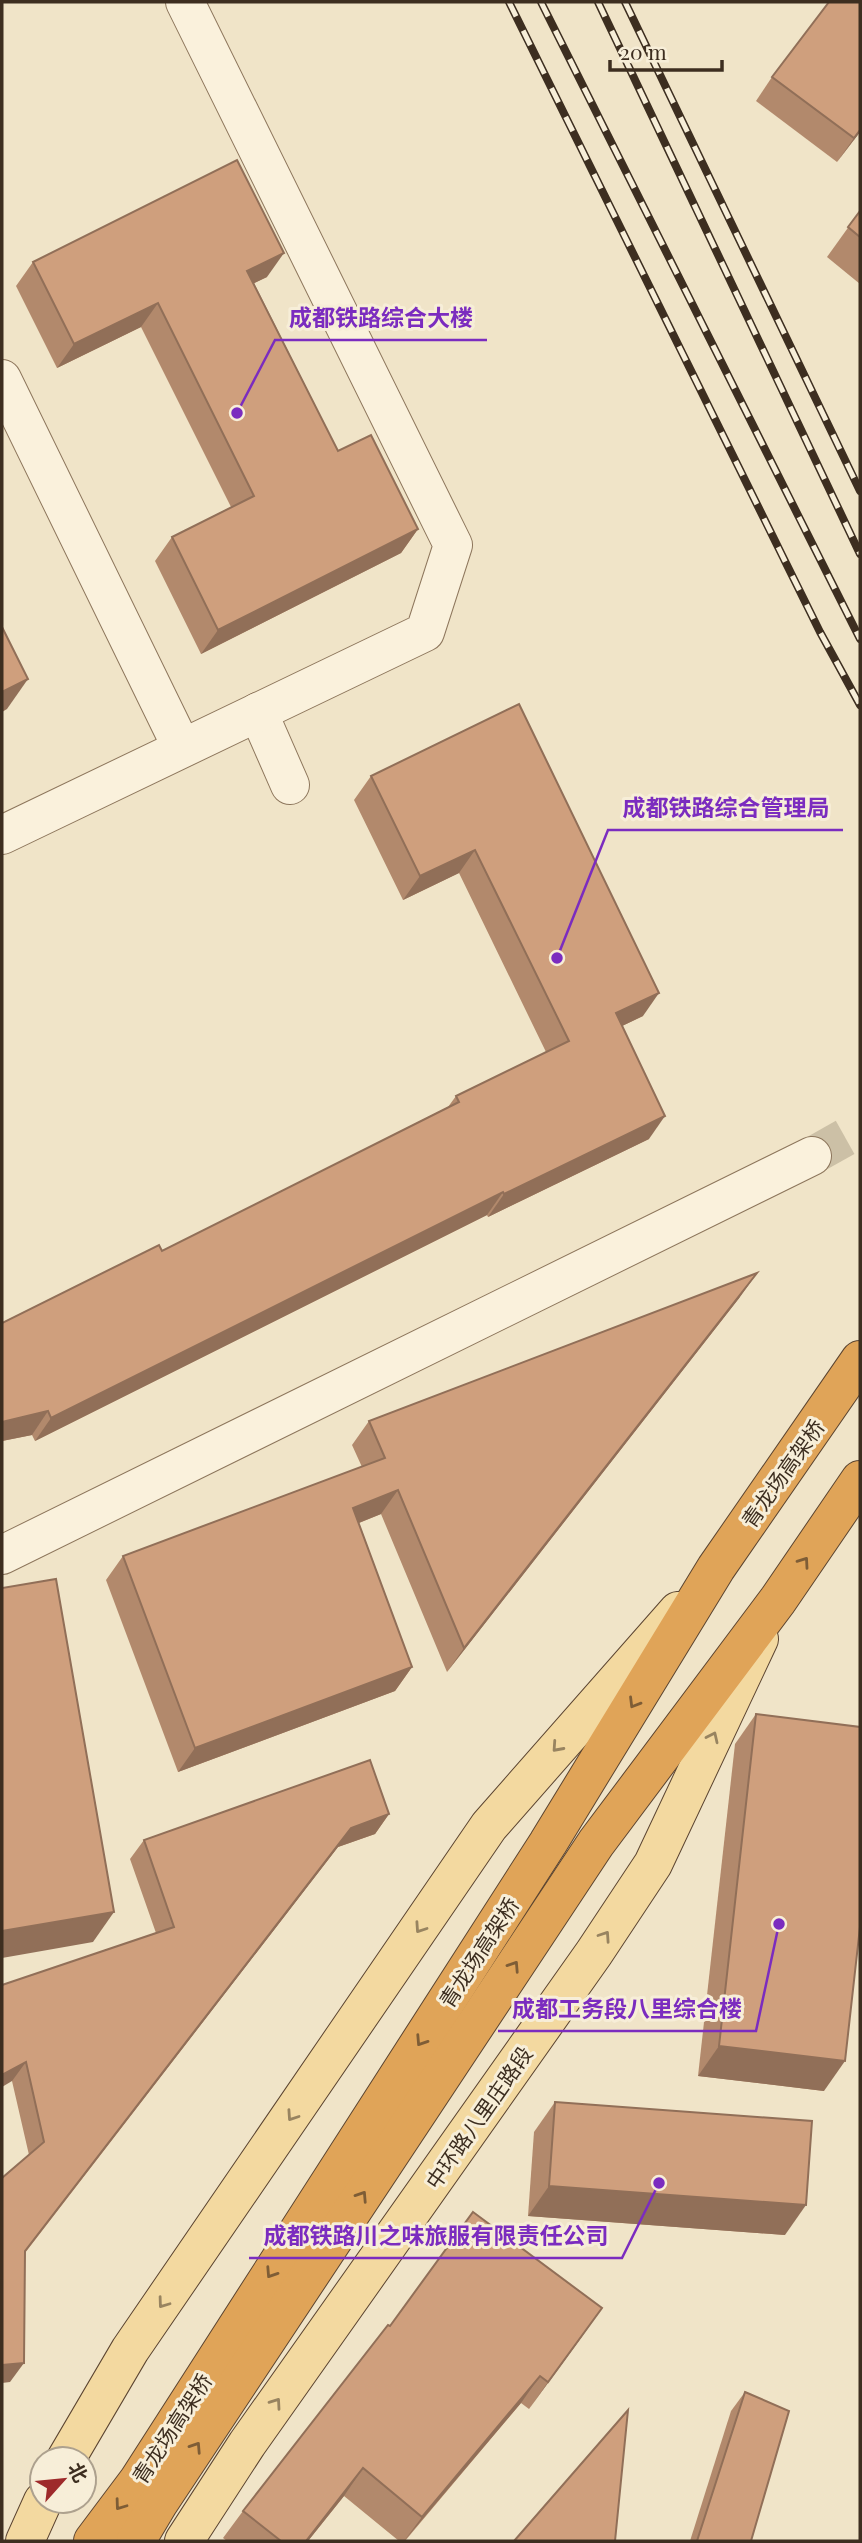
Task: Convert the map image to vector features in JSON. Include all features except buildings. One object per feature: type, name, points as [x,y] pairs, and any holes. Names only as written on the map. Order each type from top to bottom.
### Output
[{"type":"highway","name":"青龙场高架桥","points":[[93,2541],[138,2481],[541,1855],[716,1568],[860,1360]]},
{"type":"highway","name":"青龙场高架桥","points":[[136,2541],[596,1843],[778,1600],[860,1480]]},
{"type":"main road","points":[[74,2445],[130,2350],[489,1826],[716,1568]]},
{"type":"main road","name":"中环路八里庄路段","points":[[184,2541],[247,2445],[594,1953],[653,1864],[778,1600]]},
{"type":"main road","points":[[25,2541],[37,2515]]},
{"type":"street","points":[[2,835],[425,632],[453,545],[185,2]]},
{"type":"street","points":[[2,379],[182,748]]},
{"type":"street","points":[[258,712],[290,785]]},
{"type":"street","points":[[2,1555],[812,1156]]},
{"type":"tunnel","points":[[812,1156],[860,1129]]},
{"type":"railway","points":[[509,2],[820,632],[860,705]]},
{"type":"railway","points":[[541,2],[860,639]]},
{"type":"railway","points":[[598,2],[860,554]]},
{"type":"railway","points":[[625,2],[860,491]]},
{"type":"place","name":"成都铁路综合大楼","points":[[237,413]]},
{"type":"place","name":"成都铁路综合管理局","points":[[557,958]]},
{"type":"place","name":"成都工务段八里综合楼","points":[[779,1924]]},
{"type":"place","name":"成都铁路川之味旅服有限责任公司","points":[[659,2183]]}]
